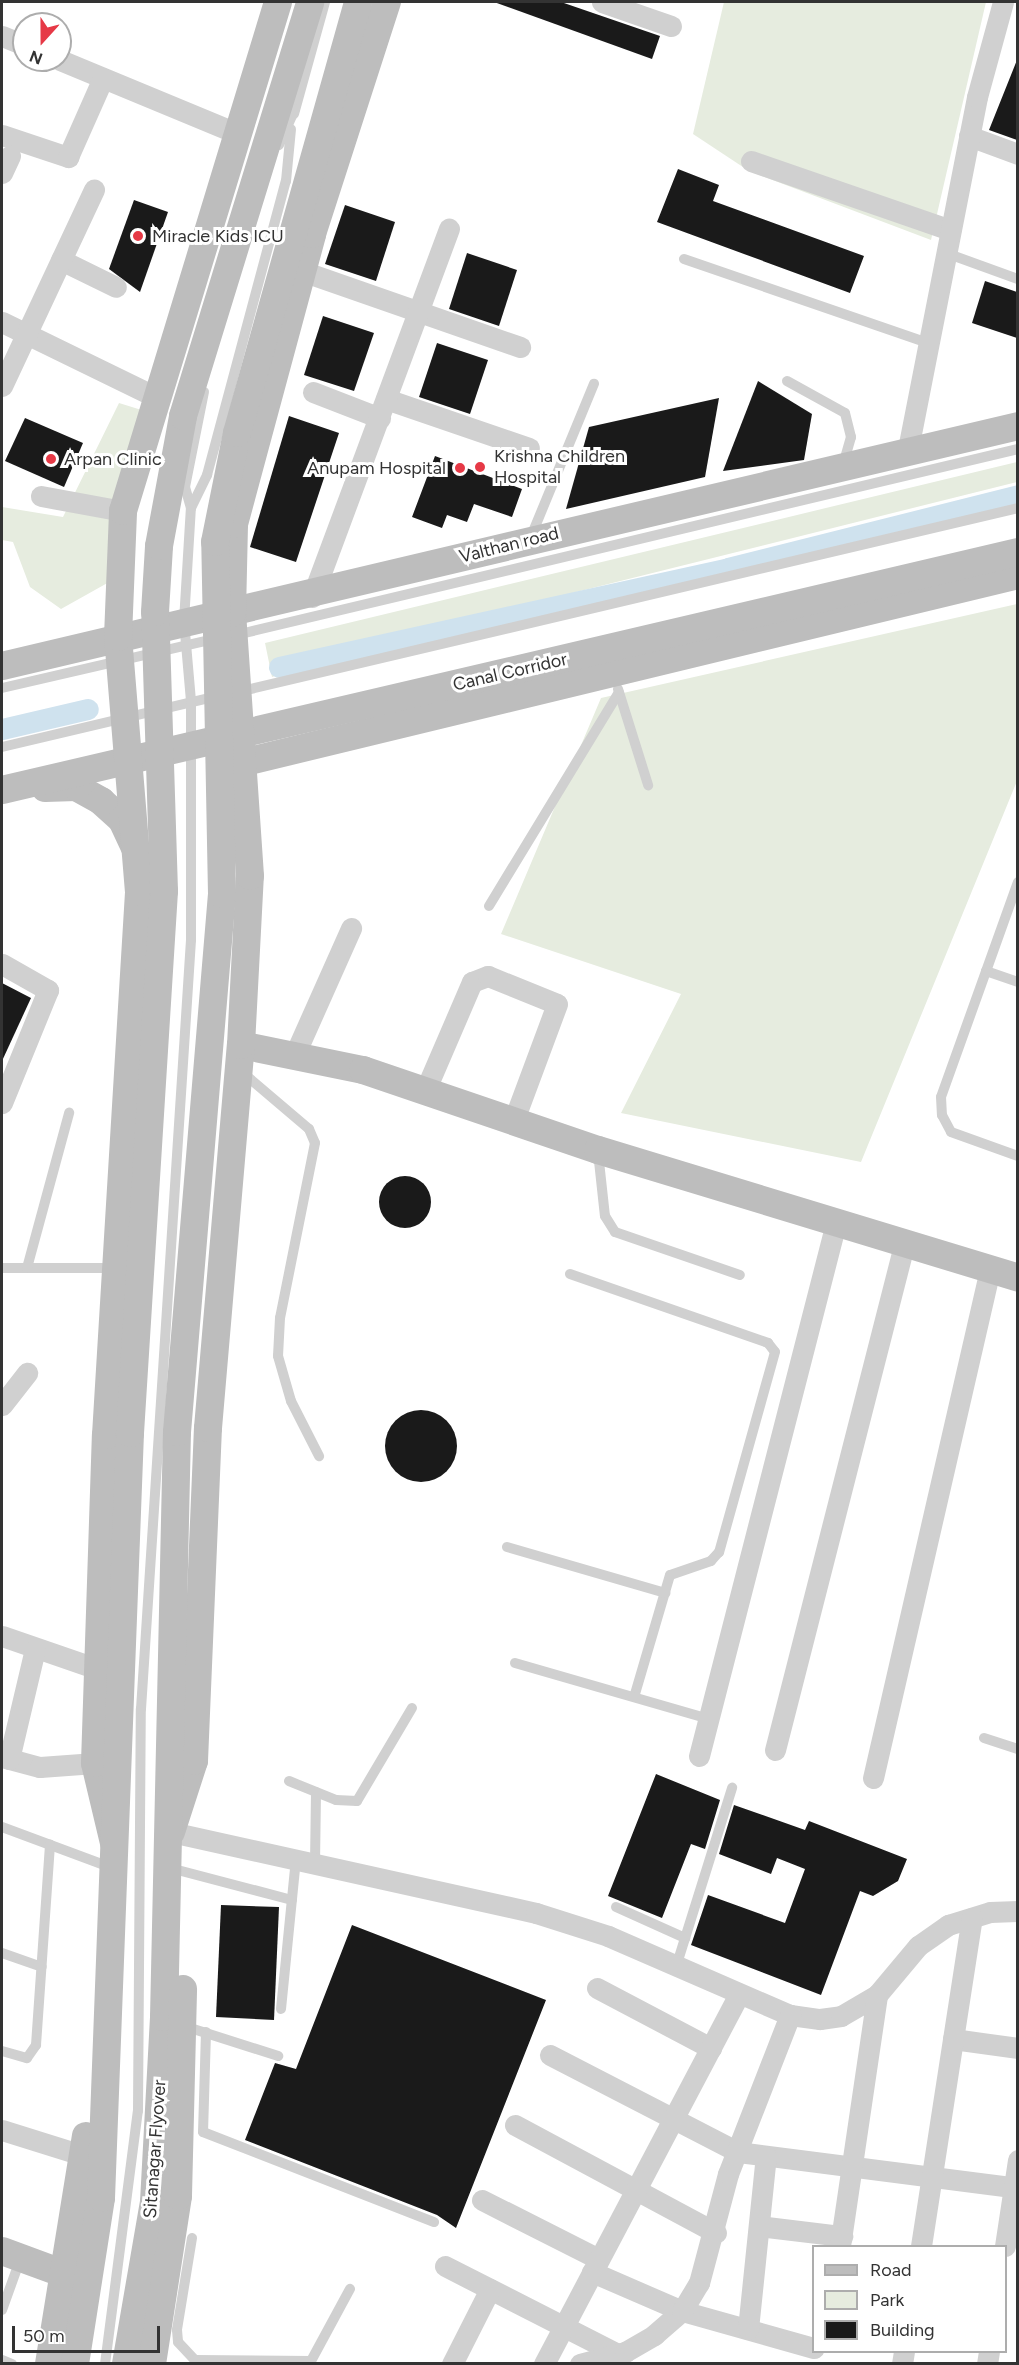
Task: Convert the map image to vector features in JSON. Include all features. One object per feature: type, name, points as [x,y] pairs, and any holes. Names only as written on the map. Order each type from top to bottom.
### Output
[{"type":"main road","points":[[115,1856],[95,1763],[116,1268],[139,892],[131,759],[119,648],[123,511],[278,2]]},
{"type":"main road","points":[[75,2364],[101,2198],[130,1433],[164,891],[155,612],[159,546],[183,416],[310,2]]},
{"type":"main road","points":[[171,1832],[166,1760],[177,1432],[222,894],[214,542],[237,433],[358,2]]},
{"type":"main road","points":[[171,1832],[194,1761],[208,1428],[240,1057],[250,876],[233,624],[241,485],[302,271],[387,2]]},
{"type":"main road","name":"Valthan road","points":[[2,666],[119,648],[233,624],[312,597],[529,539],[907,454],[1017,426]]},
{"type":"main road","name":"Canal Corridor","points":[[2,791],[191,744],[243,749],[1017,552]]},
{"type":"main road","points":[[243,749],[616,682],[1017,575]]},
{"type":"main road","points":[[2,791],[76,787],[122,820],[136,850]]},
{"type":"main road","points":[[240,1057],[295,1054],[425,1092],[598,1150],[837,1219],[1017,1278]]},
{"type":"main road","name":"Sitanagar Flyover","points":[[126,2364],[184,2025],[168,1933],[171,1832]]},
{"type":"main road","points":[[49,2364],[85,2156],[89,2045],[108,2020]]},
{"type":"main road","points":[[152,2364],[182,2235],[184,2025]]},
{"type":"main road","points":[[11,2254],[65,2274]]},
{"type":"street","points":[[602,2],[671,26]]},
{"type":"street","points":[[907,454],[950,230],[998,3]]},
{"type":"street","points":[[72,65],[239,134]]},
{"type":"street","points":[[2,135],[68,157],[103,78]]},
{"type":"street","points":[[969,136],[1017,154]]},
{"type":"street","points":[[751,161],[950,230]]},
{"type":"street","points":[[2,387],[94,190]]},
{"type":"street","points":[[312,597],[449,229]]},
{"type":"street","points":[[61,260],[116,287]]},
{"type":"street","points":[[302,271],[420,310],[520,347]]},
{"type":"street","points":[[2,322],[158,398]]},
{"type":"street","points":[[313,392],[529,448]]},
{"type":"street","points":[[42,496],[123,511]]},
{"type":"street","points":[[295,1054],[351,928]]},
{"type":"street","points":[[2,964],[48,990],[2,1103]]},
{"type":"street","points":[[425,1092],[472,982],[488,976],[557,1004],[513,1122]]},
{"type":"street","points":[[699,1756],[837,1219]]},
{"type":"street","points":[[775,1750],[905,1241]]},
{"type":"street","points":[[873,1778],[990,1269]]},
{"type":"street","points":[[5,1395],[27,1373]]},
{"type":"street","points":[[2,1636],[98,1669]]},
{"type":"street","points":[[35,1649],[5,1758],[40,1767],[95,1763]]},
{"type":"street","points":[[171,1832],[536,1913],[676,1967],[790,2015],[841,2016],[877,1995],[918,1946],[948,1925],[972,1918],[1017,1911]]},
{"type":"street","points":[[921,2245],[972,1918]]},
{"type":"street","points":[[597,1988],[711,2048]]},
{"type":"street","points":[[544,2364],[739,1994]]},
{"type":"street","points":[[759,2226],[841,2241],[877,1995]]},
{"type":"street","points":[[580,2364],[618,2354],[654,2335],[682,2311],[699,2283],[716,2233],[738,2152],[790,2015]]},
{"type":"street","points":[[953,2039],[1017,2048]]},
{"type":"street","points":[[550,2055],[672,2120],[738,2152],[1016,2188]]},
{"type":"street","points":[[515,2125],[716,2233]]},
{"type":"street","points":[[2,2130],[85,2156]]},
{"type":"street","points":[[748,2329],[766,2156]]},
{"type":"street","points":[[1005,2245],[1016,2188],[1017,2160]]},
{"type":"street","points":[[482,2200],[595,2266],[682,2311],[812,2348]]},
{"type":"street","points":[[445,2266],[618,2354]]},
{"type":"street","points":[[452,2364],[490,2289]]},
{"type":"lane","points":[[191,508],[207,474],[285,181],[295,109],[325,2]]},
{"type":"lane","points":[[105,2364],[138,2111],[141,1709],[191,940],[191,701],[185,633],[191,508],[187,471],[207,380],[265,177],[295,109]]},
{"type":"lane","points":[[946,253],[1017,279]]},
{"type":"lane","points":[[684,259],[928,343]]},
{"type":"lane","points":[[787,381],[845,413],[851,437],[842,468]]},
{"type":"lane","points":[[529,539],[594,384]]},
{"type":"lane","points":[[233,624],[1017,449]]},
{"type":"lane","points":[[2,747],[1017,508]]},
{"type":"lane","points":[[2,688],[119,648]]},
{"type":"lane","points":[[616,682],[648,785]]},
{"type":"lane","points":[[489,906],[616,682]]},
{"type":"lane","points":[[1017,882],[941,1097],[942,1115],[951,1132],[1017,1156]]},
{"type":"lane","points":[[986,971],[1017,982]]},
{"type":"lane","points":[[240,1057],[309,1129],[315,1143],[280,1318],[278,1356],[291,1401],[320,1456]]},
{"type":"lane","points":[[27,1268],[69,1113]]},
{"type":"lane","points":[[598,1150],[605,1216],[615,1232],[740,1275]]},
{"type":"lane","points":[[2,1268],[116,1268]]},
{"type":"lane","points":[[570,1274],[768,1343],[775,1352],[719,1552],[711,1562],[670,1575],[634,1697]]},
{"type":"lane","points":[[507,1548],[665,1593]]},
{"type":"lane","points":[[515,1663],[709,1719]]},
{"type":"lane","points":[[289,1781],[350,1804],[357,1801],[412,1708]]},
{"type":"lane","points":[[984,1738],[1017,1749]]},
{"type":"lane","points":[[676,1967],[732,1788]]},
{"type":"lane","points":[[281,2009],[292,1900],[306,1862],[316,1792]]},
{"type":"lane","points":[[2,1827],[50,1844],[115,1856]]},
{"type":"lane","points":[[2,2051],[27,2058],[36,2045],[50,1844]]},
{"type":"lane","points":[[170,1868],[292,1900]]},
{"type":"lane","points":[[616,1907],[685,1938]]},
{"type":"lane","points":[[2,1953],[42,1967]]},
{"type":"lane","points":[[278,2056],[184,2025],[203,2132],[434,2222]]},
{"type":"lane","points":[[182,2235],[178,2342],[195,2361],[311,2361],[320,2353],[350,2289]]},
{"type":"lane","points":[[2,2310],[11,2254]]},
{"type":"lane","points":[[2,2360],[12,2364]]},
{"type":"green space","points":[[724,2],[986,2],[931,240],[749,171],[693,134]]},
{"type":"green space","points":[[119,403],[148,412],[111,581],[61,609],[30,587],[13,542],[2,540],[2,507],[63,517]]},
{"type":"green space","points":[[1017,462],[1017,482],[404,635],[272,677],[265,643]]},
{"type":"green space","points":[[1017,604],[1017,781],[861,1162],[621,1113],[681,994],[501,934],[601,698]]},
{"type":"building","points":[[494,2],[561,2],[660,36],[652,59]]},
{"type":"building","points":[[1017,60],[1017,140],[989,130]]},
{"type":"building","points":[[678,169],[719,185],[713,201],[864,256],[850,293],[657,222]]},
{"type":"building","points":[[134,200],[168,212],[140,292],[109,269]]},
{"type":"building","points":[[345,205],[395,222],[376,281],[325,264]]},
{"type":"building","points":[[467,253],[517,270],[499,326],[449,309]]},
{"type":"building","points":[[985,281],[1017,292],[1017,338],[972,323]]},
{"type":"building","points":[[323,316],[374,333],[354,391],[304,375]]},
{"type":"building","points":[[437,343],[488,360],[470,414],[419,397]]},
{"type":"building","points":[[758,381],[812,414],[804,460],[723,471]]},
{"type":"building","points":[[719,398],[705,477],[566,509],[589,427]]},
{"type":"building","points":[[289,416],[339,433],[296,562],[250,547]]},
{"type":"building","points":[[25,418],[83,443],[64,487],[5,461]]},
{"type":"building","points":[[435,456],[522,489],[512,517],[474,504],[467,522],[447,515],[442,528],[412,517]]},
{"type":"building","points":[[2,983],[31,998],[2,1061]]},
{"type":"building","points":[[405,1176],[415,1178],[423,1184],[429,1192],[431,1202],[429,1212],[423,1220],[415,1226],[405,1228],[395,1226],[387,1220],[381,1212],[379,1202],[381,1192],[387,1184],[395,1178]]},
{"type":"building","points":[[428,1410],[447,1420],[455,1432],[457,1446],[455,1460],[447,1472],[435,1480],[414,1482],[395,1472],[387,1460],[385,1439],[395,1420],[407,1412]]},
{"type":"building","points":[[656,1774],[720,1800],[705,1849],[691,1844],[662,1918],[608,1896]]},
{"type":"building","points":[[734,1805],[805,1830],[809,1821],[907,1859],[898,1881],[873,1896],[860,1891],[821,1995],[691,1945],[708,1895],[785,1923],[805,1869],[777,1858],[771,1874],[719,1854]]},
{"type":"building","points":[[221,1905],[279,1907],[274,2020],[216,2017]]},
{"type":"building","points":[[352,1925],[546,2000],[456,2228],[437,2215],[245,2140],[275,2063],[296,2069]]},
{"type":"waterway","points":[[279,667],[728,568],[1018,495]]},
{"type":"waterway","points":[[2,729],[88,709]]},
{"type":"place","name":"Miracle Kids ICU","points":[[138,236]]},
{"type":"place","name":"Arpan Clinic","points":[[51,459]]},
{"type":"place","name":"Krishna Children Hospital","points":[[480,467]]},
{"type":"place","name":"Anupam Hospital","points":[[460,468]]}]
